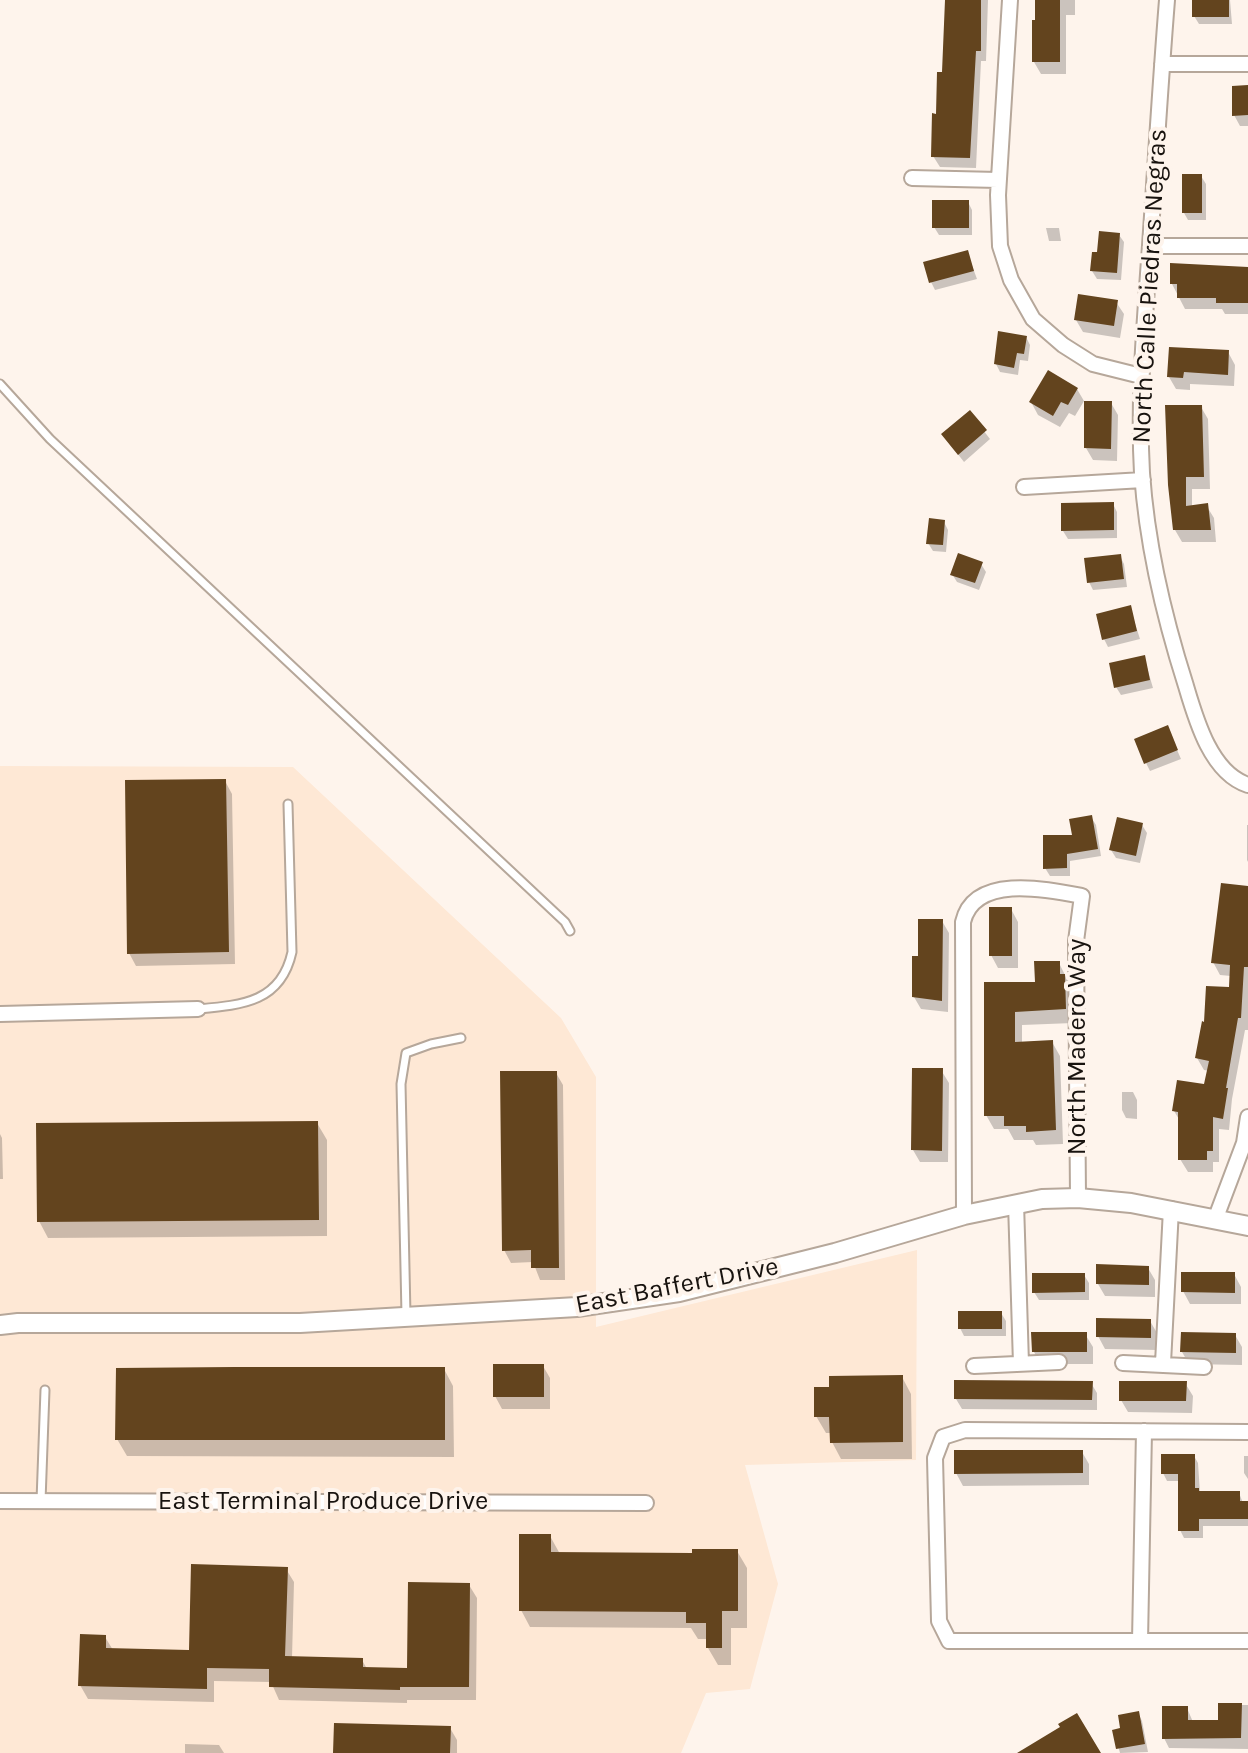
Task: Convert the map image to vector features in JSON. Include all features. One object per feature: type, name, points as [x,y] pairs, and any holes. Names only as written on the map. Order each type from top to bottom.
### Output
[{"type":"street","points":[[1010,0],[998,180],[1000,246],[1011,280],[1033,319],[1063,345],[1093,364],[1141,376]]},
{"type":"street","name":"North Calle Piedras Negras","points":[[1167,0],[1141,376],[1143,480],[1153,560],[1171,639],[1195,717],[1217,760],[1235,781],[1248,785]]},
{"type":"street","points":[[1162,64],[1248,64]]},
{"type":"street","points":[[912,178],[998,180]]},
{"type":"street","points":[[1150,246],[1248,246]]},
{"type":"street","points":[[1024,487],[1143,480]]},
{"type":"street","name":"North Madero Way","points":[[964,1215],[962,936],[966,910],[976,898],[1006,889],[1054,890],[1082,896],[1076,941],[1078,1198]]},
{"type":"street","points":[[0,1014],[198,1009]]},
{"type":"street","points":[[1215,1220],[1244,1143],[1248,1117]]},
{"type":"street","name":"East Baffert Drive","points":[[0,1325],[300,1323],[577,1307],[679,1292],[1016,1203],[1078,1198],[1171,1209],[1248,1226]]},
{"type":"street","points":[[1016,1203],[1021,1364]]},
{"type":"street","points":[[1163,1363],[1171,1209]]},
{"type":"street","points":[[974,1366],[1059,1362]]},
{"type":"street","points":[[1123,1363],[1204,1367]]},
{"type":"street","points":[[1248,1432],[965,1430],[943,1437],[935,1458],[939,1621],[949,1641],[1248,1641]]},
{"type":"street","points":[[1140,1641],[1144,1431]]},
{"type":"street","name":"East Terminal Produce Drive","points":[[0,1501],[646,1503]]},
{"type":"lane","points":[[0,384],[50,439],[565,922],[570,931]]},
{"type":"lane","points":[[198,1009],[231,1006],[264,996],[282,980],[289,967],[292,952],[288,804]]},
{"type":"lane","points":[[406,1317],[401,1084],[406,1053],[461,1038]]},
{"type":"lane","points":[[41,1501],[45,1390]]},
{"type":"shaded area","points":[[0,766],[293,767],[561,1018],[596,1077],[596,1327],[917,1250],[916,1460],[745,1465],[778,1584],[750,1689],[706,1693],[681,1753],[0,1753]]},
{"type":"building","points":[[945,0],[981,0],[981,51],[976,51],[970,158],[931,157],[937,72],[942,72]]},
{"type":"building","points":[[1035,0],[1060,0],[1060,62],[1032,62]]},
{"type":"building","points":[[1192,0],[1229,0],[1229,17],[1192,17]]},
{"type":"building","points":[[1248,85],[1248,115],[1232,116],[1232,86]]},
{"type":"building","points":[[1182,174],[1202,174],[1202,213],[1182,213]]},
{"type":"building","points":[[932,200],[969,200],[969,228],[932,228]]},
{"type":"building","points":[[1099,231],[1120,233],[1117,273],[1090,271],[1092,252],[1097,252]]},
{"type":"building","points":[[968,250],[974,271],[929,283],[923,262]]},
{"type":"building","points":[[1170,263],[1248,267],[1248,303],[1216,303],[1216,298],[1177,298],[1177,284],[1170,284]]},
{"type":"building","points":[[1078,294],[1118,300],[1114,326],[1074,320]]},
{"type":"building","points":[[998,331],[1027,336],[1024,354],[1017,353],[1014,368],[994,364]]},
{"type":"building","points":[[1169,347],[1229,350],[1228,375],[1184,372],[1183,378],[1167,377]]},
{"type":"building","points":[[1048,370],[1078,388],[1068,405],[1061,402],[1053,416],[1029,402]]},
{"type":"building","points":[[1084,401],[1112,401],[1111,449],[1084,448]]},
{"type":"building","points":[[1165,405],[1202,405],[1204,477],[1186,477],[1186,506],[1208,503],[1211,530],[1173,530]]},
{"type":"building","points":[[970,410],[987,430],[958,455],[941,434]]},
{"type":"building","points":[[1114,502],[1114,530],[1061,531],[1061,503]]},
{"type":"building","points":[[929,518],[945,520],[943,545],[926,544]]},
{"type":"building","points":[[958,553],[983,562],[975,583],[950,575]]},
{"type":"building","points":[[1121,554],[1124,579],[1087,583],[1084,558]]},
{"type":"building","points":[[1131,605],[1137,631],[1102,640],[1096,614]]},
{"type":"building","points":[[1145,655],[1150,680],[1114,688],[1109,663]]},
{"type":"building","points":[[1168,725],[1178,750],[1144,764],[1134,739]]},
{"type":"building","points":[[226,779],[229,952],[127,954],[125,780]]},
{"type":"building","points":[[1092,815],[1098,849],[1067,854],[1067,868],[1043,869],[1043,835],[1072,835],[1069,819]]},
{"type":"building","points":[[1117,817],[1143,823],[1136,856],[1109,850]]},
{"type":"building","points":[[1221,883],[1248,886],[1248,967],[1244,967],[1241,1018],[1238,1018],[1223,1119],[1213,1117],[1213,1151],[1207,1151],[1207,1160],[1178,1160],[1178,1112],[1172,1111],[1177,1080],[1204,1084],[1209,1061],[1195,1058],[1204,1022],[1206,986],[1229,987],[1230,965],[1211,963]]},
{"type":"building","points":[[989,907],[1012,907],[1012,956],[989,956]]},
{"type":"building","points":[[918,919],[943,919],[942,1001],[912,997],[912,956],[918,956]]},
{"type":"building","points":[[1034,961],[1060,961],[1060,974],[1065,974],[1066,1009],[1015,1012],[1015,1042],[1053,1040],[1056,1130],[1026,1132],[1026,1126],[1004,1126],[1004,1116],[984,1116],[984,982],[1035,982]]},
{"type":"building","points":[[912,1068],[943,1068],[942,1151],[911,1150]]},
{"type":"building","points":[[500,1071],[557,1071],[559,1268],[531,1268],[531,1250],[502,1251]]},
{"type":"building","points":[[318,1121],[319,1220],[37,1222],[36,1123]]},
{"type":"building","points":[[1096,1264],[1149,1266],[1149,1285],[1096,1284]]},
{"type":"building","points":[[1181,1272],[1235,1272],[1235,1293],[1181,1292]]},
{"type":"building","points":[[1032,1273],[1085,1273],[1085,1292],[1032,1293]]},
{"type":"building","points":[[958,1311],[1002,1311],[1002,1329],[958,1329]]},
{"type":"building","points":[[1096,1318],[1151,1319],[1151,1338],[1096,1337]]},
{"type":"building","points":[[1031,1332],[1087,1332],[1087,1352],[1032,1352]]},
{"type":"building","points":[[1181,1332],[1236,1333],[1236,1353],[1180,1352]]},
{"type":"building","points":[[493,1364],[544,1364],[544,1397],[493,1397]]},
{"type":"building","points":[[445,1367],[445,1440],[115,1440],[116,1368]]},
{"type":"building","points":[[903,1375],[903,1442],[830,1443],[829,1417],[814,1417],[814,1387],[829,1387],[829,1376]]},
{"type":"building","points":[[954,1380],[1093,1381],[1092,1400],[954,1399]]},
{"type":"building","points":[[1119,1381],[1187,1381],[1186,1401],[1119,1401]]},
{"type":"building","points":[[954,1450],[1083,1450],[1083,1473],[954,1474]]},
{"type":"building","points":[[1161,1454],[1195,1454],[1195,1488],[1199,1491],[1240,1491],[1240,1501],[1248,1501],[1248,1519],[1199,1519],[1199,1531],[1178,1531],[1178,1474],[1161,1474]]},
{"type":"building","points":[[519,1534],[551,1534],[551,1552],[692,1553],[692,1549],[738,1549],[738,1611],[722,1611],[722,1648],[706,1648],[706,1623],[686,1623],[686,1612],[519,1611]]},
{"type":"building","points":[[191,1564],[288,1567],[285,1656],[363,1658],[363,1667],[407,1668],[408,1582],[470,1583],[469,1687],[400,1687],[400,1690],[269,1687],[269,1669],[207,1668],[207,1689],[78,1686],[80,1634],[106,1635],[106,1648],[189,1650]]},
{"type":"building","points":[[1218,1703],[1242,1703],[1241,1738],[1162,1739],[1162,1706],[1188,1706],[1188,1720],[1218,1720]]},
{"type":"building","points":[[1139,1711],[1145,1744],[1116,1749],[1112,1730],[1120,1728],[1118,1715]]},
{"type":"building","points":[[1077,1713],[1101,1753],[1017,1753],[1060,1727],[1058,1724]]},
{"type":"building","points":[[334,1723],[451,1726],[450,1753],[333,1753]]}]
